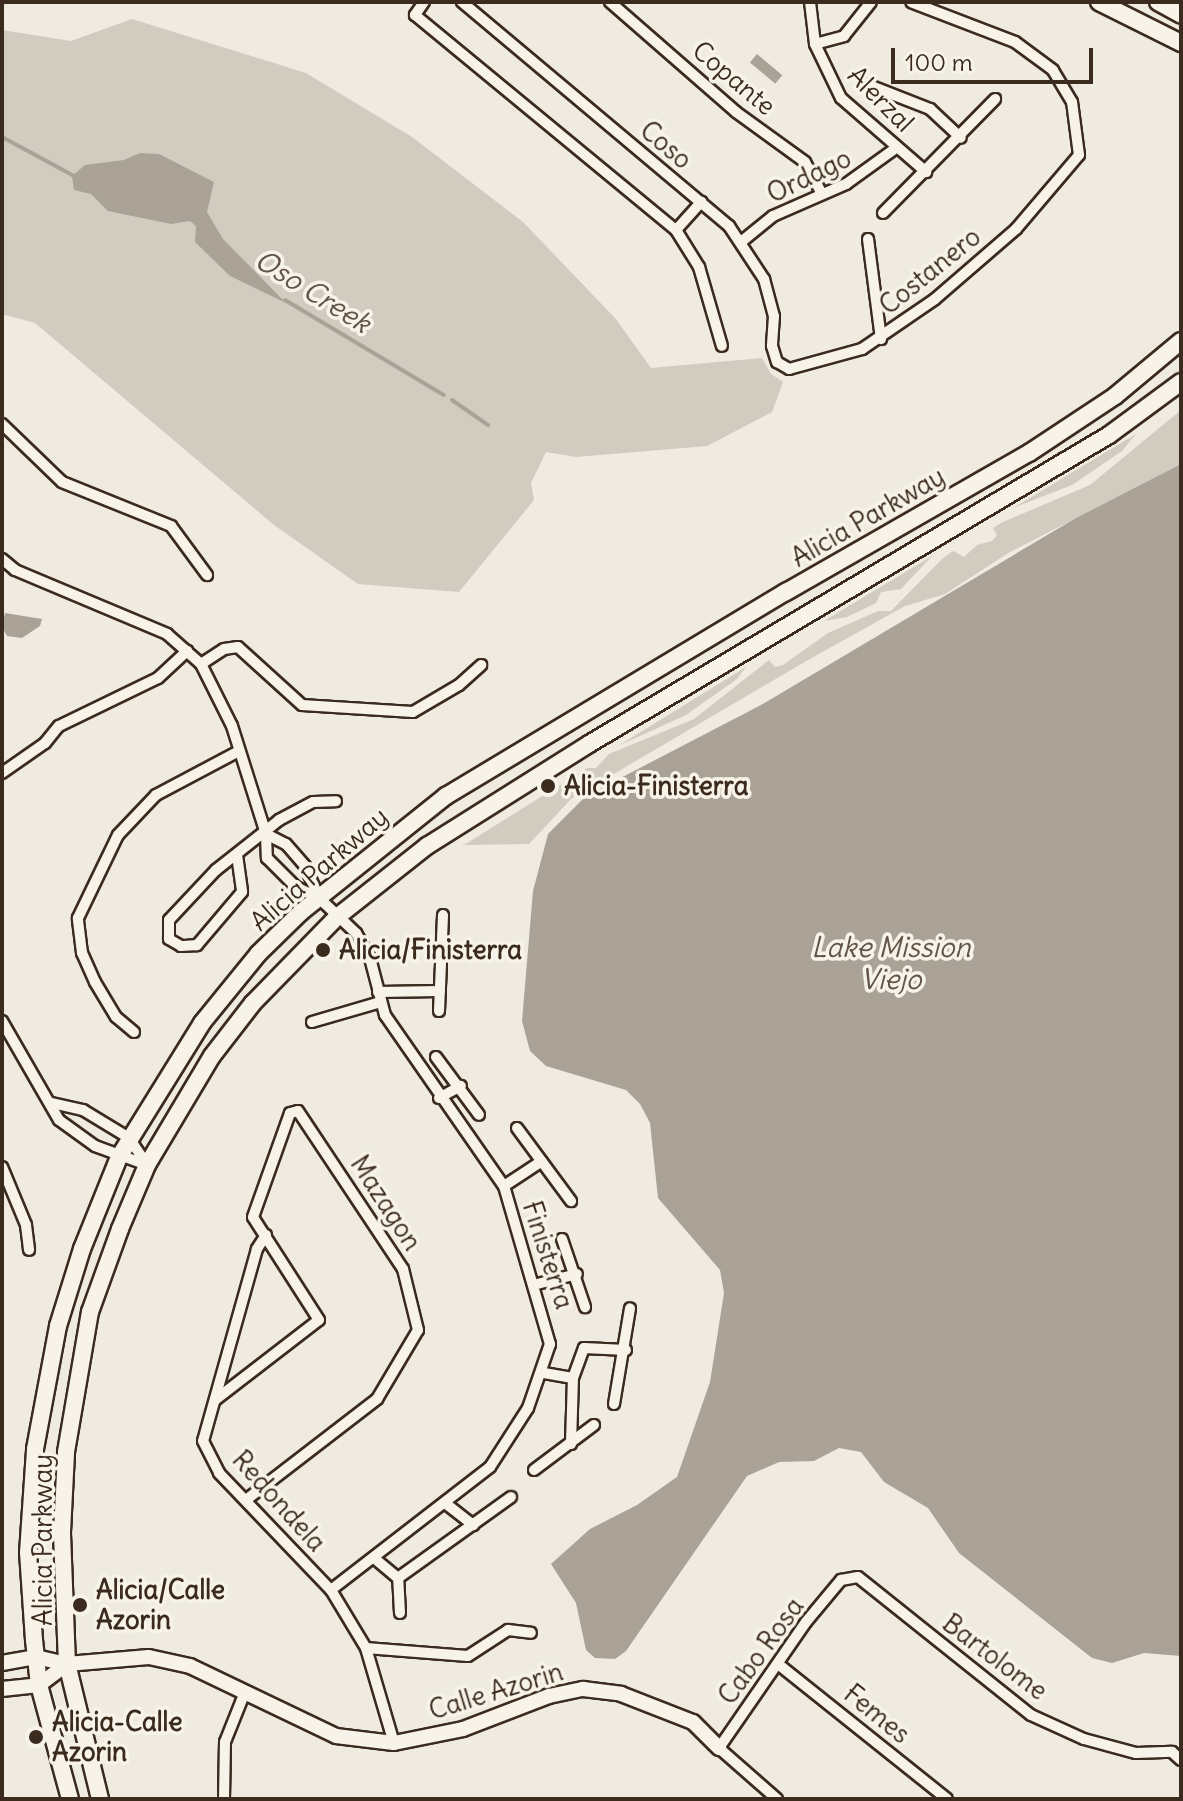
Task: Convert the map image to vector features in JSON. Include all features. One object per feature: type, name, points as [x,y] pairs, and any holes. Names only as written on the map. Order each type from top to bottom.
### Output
[{"type":"main road","points":[[1099,2],[1181,43]]},
{"type":"main road","points":[[1158,2],[1181,15]]},
{"type":"main road","name":"Alicia Parkway","points":[[70,1799],[39,1685],[36,1657],[28,1553],[35,1449],[58,1326],[119,1157],[202,1023],[258,954],[319,898],[446,796],[772,599],[1029,453],[1115,396],[1181,341]]},
{"type":"main road","name":"Alicia Parkway","points":[[100,1799],[67,1664],[62,1532],[66,1452],[90,1312],[147,1165],[212,1056],[253,1003],[337,917],[467,820],[1098,441],[1181,382]]},
{"type":"street","points":[[424,2],[415,15],[676,230],[699,267],[722,346]]},
{"type":"street","name":"Coso","points":[[462,2],[701,202],[741,242],[764,279],[774,316],[777,362]]},
{"type":"street","name":"Copante","points":[[610,2],[736,112],[805,162],[822,194]]},
{"type":"street","name":"Alerzal","points":[[810,2],[815,44],[841,98],[926,172]]},
{"type":"street","points":[[815,44],[844,36],[871,2]]},
{"type":"street","name":"Costanero","points":[[777,362],[789,369],[843,356],[881,339],[1016,229],[1079,155],[1072,102],[1053,70],[1015,42],[911,2]]},
{"type":"street","points":[[866,84],[930,109],[961,138]]},
{"type":"street","points":[[883,213],[961,138],[995,99]]},
{"type":"street","name":"Ordago","points":[[741,242],[773,216],[871,169],[896,148]]},
{"type":"street","points":[[676,230],[701,202]]},
{"type":"street","points":[[868,239],[881,339]]},
{"type":"street","points":[[2,424],[62,482],[171,526],[207,575]]},
{"type":"street","points":[[2,559],[15,570],[167,634],[201,664],[223,700],[266,834],[267,858],[296,887],[319,898]]},
{"type":"street","points":[[201,664],[224,649],[238,647],[302,705],[413,712],[459,685],[481,665]]},
{"type":"street","points":[[2,773],[45,743],[59,726],[158,678],[187,651]]},
{"type":"street","points":[[134,1032],[116,1017],[95,982],[82,953],[78,918],[128,825],[156,795],[239,751]]},
{"type":"street","points":[[237,855],[242,892],[197,945],[181,946],[169,939],[169,920],[237,855],[266,834],[279,820],[313,802],[336,801]]},
{"type":"street","points":[[266,834],[286,844],[305,866],[319,898]]},
{"type":"street","name":"Finisterra","points":[[319,898],[356,933],[370,958],[380,997],[439,1098],[504,1186],[537,1284],[550,1344],[544,1373],[490,1467],[331,1590]]},
{"type":"street","points":[[439,1011],[443,915]]},
{"type":"street","points":[[312,1022],[380,997],[440,991]]},
{"type":"street","points":[[2,1021],[69,1130],[119,1157],[147,1165]]},
{"type":"street","points":[[436,1057],[461,1086],[479,1115]]},
{"type":"street","points":[[439,1098],[461,1086]]},
{"type":"street","points":[[52,1103],[83,1110],[129,1138],[147,1165]]},
{"type":"street","name":"Mazagon","points":[[246,1500],[377,1399],[418,1330],[403,1269],[305,1116],[290,1113],[253,1217],[266,1235]]},
{"type":"street","points":[[517,1128],[571,1201]]},
{"type":"street","points":[[504,1186],[542,1161]]},
{"type":"street","points":[[2,1167],[26,1225],[29,1250]]},
{"type":"street","points":[[215,1400],[319,1320],[266,1235]]},
{"type":"street","name":"Redondela","points":[[266,1235],[257,1249],[203,1441],[219,1473],[331,1590],[366,1648],[394,1743]]},
{"type":"street","points":[[562,1239],[577,1274],[585,1307]]},
{"type":"street","points":[[537,1284],[577,1274]]},
{"type":"street","points":[[614,1404],[626,1350],[630,1308]]},
{"type":"street","points":[[571,1444],[573,1378],[584,1348],[626,1350]]},
{"type":"street","points":[[544,1373],[573,1378]]},
{"type":"street","points":[[534,1470],[594,1425]]},
{"type":"street","points":[[398,1578],[511,1497]]},
{"type":"street","points":[[445,1503],[473,1525]]},
{"type":"street","points":[[374,1558],[398,1578],[400,1613]]},
{"type":"street","name":"Bartolome","points":[[841,1580],[858,1577],[1031,1715],[1084,1739],[1136,1753],[1172,1752],[1181,1760]]},
{"type":"street","name":"Cabo Rosa","points":[[719,1748],[841,1580]]},
{"type":"street","points":[[366,1648],[468,1656],[508,1630],[531,1633]]},
{"type":"street","name":"Calle Azorin","points":[[2,1663],[36,1657],[67,1664],[149,1657],[190,1666],[336,1736],[394,1743],[463,1729],[549,1696],[583,1689],[652,1702],[693,1722],[777,1799]]},
{"type":"street","points":[[2,1689],[39,1685],[67,1664]]},
{"type":"street","name":"Femes","points":[[778,1664],[947,1799]]},
{"type":"street","points":[[224,1799],[225,1742],[245,1692]]},
{"type":"shaded area","points":[[132,19],[306,73],[412,137],[523,222],[615,318],[651,368],[762,358],[771,374],[783,382],[772,412],[707,446],[576,457],[546,452],[531,483],[534,500],[459,592],[358,584],[274,525],[35,323],[2,314],[2,30],[71,41]]},
{"type":"shaded area","points":[[1181,410],[1181,464],[1010,552],[945,594],[905,606],[808,660],[571,799],[529,844],[464,845],[587,768],[596,768],[609,754],[694,719],[769,660],[775,667],[783,665],[828,633],[878,611],[891,611],[953,551],[964,557],[977,545],[992,541],[997,535],[993,528],[1003,522],[1090,485]]},
{"type":"shaded area","points":[[1136,434],[1122,451],[1072,485],[1013,508]]},
{"type":"shaded area","points":[[932,556],[901,589],[881,592],[876,603],[847,617],[824,621]]},
{"type":"shaded area","points":[[746,667],[737,679],[686,715],[618,746]]},
{"type":"water","points":[[757,54],[782,75],[775,84],[750,62]]},
{"type":"water","points":[[140,153],[159,154],[214,182],[207,212],[223,239],[286,303],[230,276],[195,242],[196,226],[190,221],[171,224],[108,211],[91,194],[74,190],[72,176],[85,165],[124,160]]},
{"type":"water","name":"Lake Mission Viejo","points":[[1181,464],[1181,1656],[1144,1653],[1112,1663],[1092,1658],[959,1553],[928,1508],[884,1482],[861,1452],[839,1448],[814,1461],[779,1462],[747,1476],[626,1651],[615,1659],[595,1658],[586,1650],[576,1603],[551,1564],[590,1529],[637,1505],[677,1477],[710,1382],[724,1293],[720,1270],[658,1198],[650,1123],[640,1104],[626,1090],[546,1066],[530,1051],[522,1021],[533,891],[548,834],[586,796],[761,705],[1076,518]]},
{"type":"water","points":[[5,613],[42,619],[40,626],[22,638],[7,636],[2,627]]},
{"type":"waterway","name":"Oso Creek","points":[[2,137],[76,177]]},
{"type":"waterway","name":"Oso Creek","points":[[285,300],[444,395]]},
{"type":"waterway","name":"Oso Creek","points":[[452,400],[488,425]]},
{"type":"place","name":"Alicia-Finisterra","points":[[548,786]]},
{"type":"place","name":"Alicia/Finisterra","points":[[323,950]]},
{"type":"place","name":"Alicia/Calle Azorin","points":[[80,1605]]},
{"type":"place","name":"Alicia-Calle Azorin","points":[[36,1737]]}]
